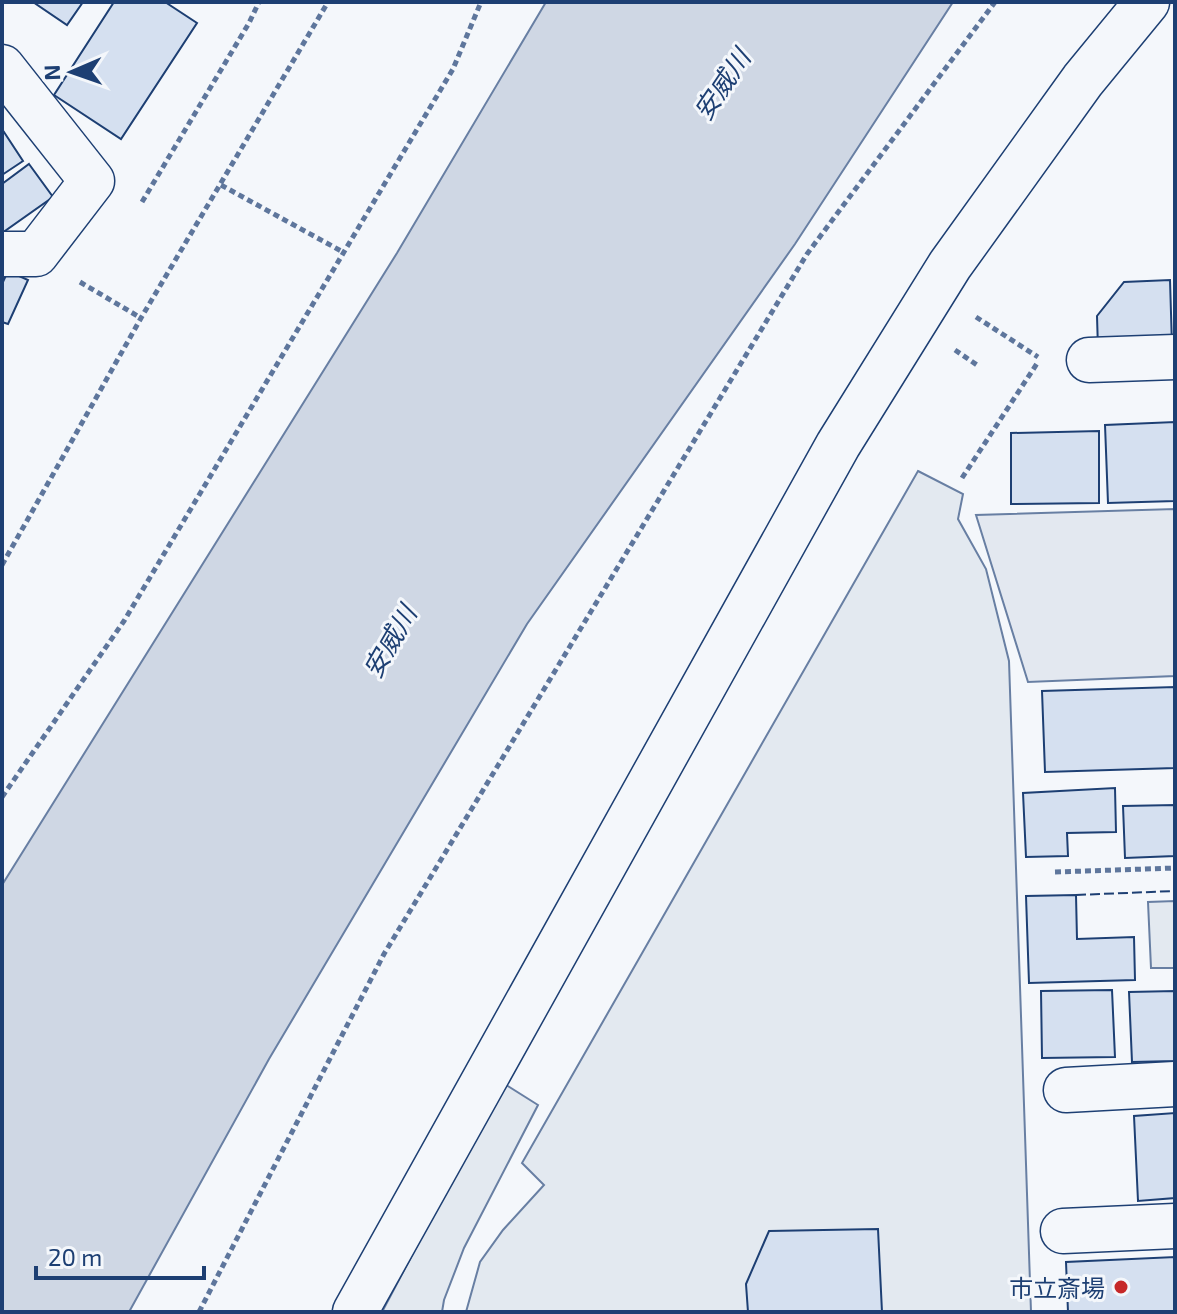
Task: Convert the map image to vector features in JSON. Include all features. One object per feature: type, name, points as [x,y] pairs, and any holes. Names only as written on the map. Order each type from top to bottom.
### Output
[{"type":"street","points":[[355,1312],[838,445],[935,290],[1083,80],[1147,2]]},
{"type":"street","points":[[2,67],[92,181],[19,254]]},
{"type":"street","points":[[1089,360],[1175,357]]},
{"type":"street","points":[[1066,1090],[1175,1084]]},
{"type":"street","points":[[1063,1231],[1175,1226]]},
{"type":"path","points":[[142,202],[259,2]]},
{"type":"path","points":[[2,565],[141,318],[328,2]]},
{"type":"path","points":[[2,797],[124,621],[453,69],[481,2]]},
{"type":"path","points":[[199,1312],[384,954],[798,268],[995,2]]},
{"type":"path","points":[[221,185],[343,252]]},
{"type":"path","points":[[19,254],[141,318]]},
{"type":"path","points":[[935,290],[1040,358]]},
{"type":"path","points":[[962,478],[1040,358],[1055,345],[1089,360]]},
{"type":"path","points":[[1055,872],[1175,868]]},
{"type":"shaded area","points":[[918,471],[963,494],[958,519],[986,569],[1009,661],[1031,1312],[466,1312],[480,1262],[503,1230],[544,1185],[522,1163]]},
{"type":"shaded area","points":[[1175,509],[1175,676],[1028,682],[976,515]]},
{"type":"shaded area","points":[[1175,901],[1175,968],[1151,968],[1148,902]]},
{"type":"shaded area","points":[[503,1083],[538,1105],[464,1248],[442,1312],[382,1312]]},
{"type":"water","name":"安威川","points":[[546,2],[953,2],[795,244],[527,624],[269,1059],[129,1312],[2,1312],[2,885],[397,253]]},
{"type":"building","points":[[33,2],[83,2],[67,25]]},
{"type":"building","points":[[114,2],[165,2],[197,23],[121,139],[54,95]]},
{"type":"building","points":[[2,129],[23,161],[2,175]]},
{"type":"building","points":[[29,164],[53,197],[2,233],[2,184]]},
{"type":"building","points":[[8,271],[28,280],[8,324],[2,322],[2,284]]},
{"type":"building","points":[[1170,280],[1172,346],[1098,349],[1097,316],[1124,282]]},
{"type":"building","points":[[1175,422],[1175,501],[1108,503],[1105,425]]},
{"type":"building","points":[[1099,431],[1099,503],[1011,504],[1011,433]]},
{"type":"building","points":[[1175,687],[1175,768],[1045,772],[1042,691]]},
{"type":"building","points":[[1115,788],[1116,832],[1067,833],[1068,856],[1026,857],[1023,793]]},
{"type":"building","points":[[1175,805],[1175,856],[1125,858],[1123,806]]},
{"type":"building","points":[[1076,895],[1077,939],[1134,937],[1135,980],[1029,983],[1026,896]]},
{"type":"building","points":[[1112,990],[1115,1057],[1042,1058],[1041,991]]},
{"type":"building","points":[[1175,991],[1175,1061],[1132,1062],[1129,992]]},
{"type":"building","points":[[1175,1113],[1175,1198],[1138,1201],[1134,1116]]},
{"type":"building","points":[[878,1229],[882,1312],[748,1312],[746,1284],[769,1231]]},
{"type":"building","name":"市立斎場","points":[[1175,1257],[1175,1312],[1068,1312],[1066,1262]]},
{"type":"fence","points":[[1076,895],[1175,891]]},
{"type":"place","name":"市立斎場","points":[[1121,1287]]}]
